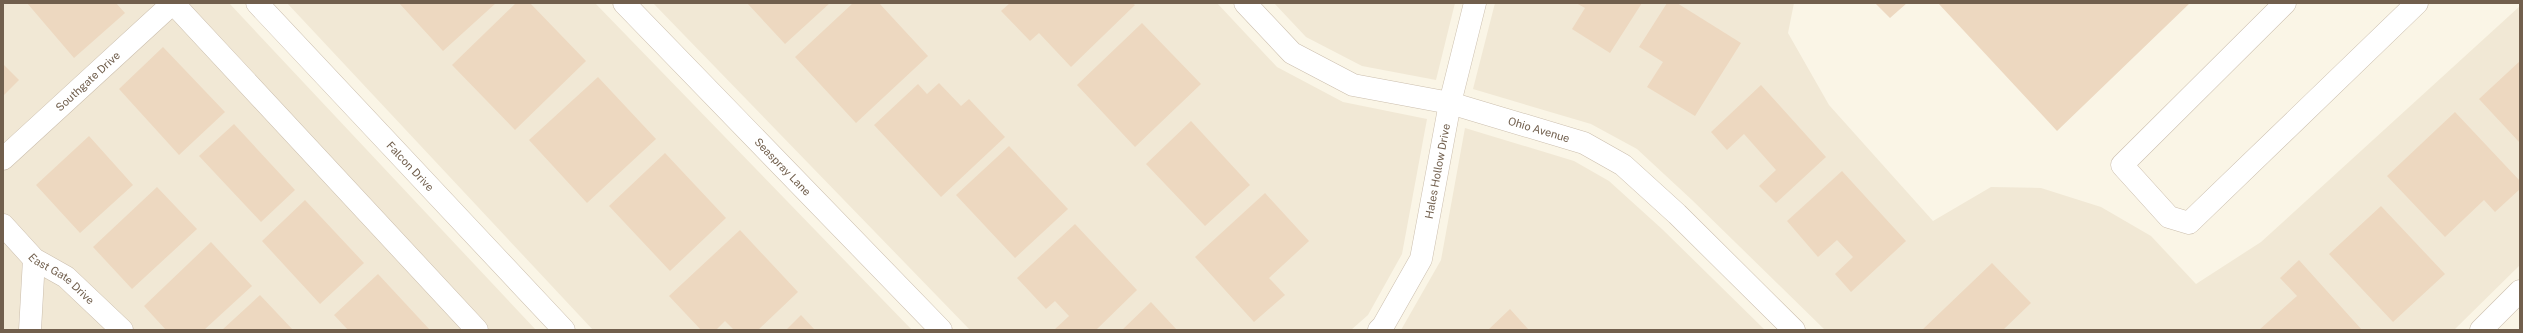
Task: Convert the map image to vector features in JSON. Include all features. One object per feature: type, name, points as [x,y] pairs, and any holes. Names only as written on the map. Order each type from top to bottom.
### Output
[{"type":"street","name":"Southgate Drive","points":[[3,159],[173,3]]},
{"type":"street","points":[[173,3],[477,330]]},
{"type":"street","name":"Falcon Drive","points":[[257,3],[564,330]]},
{"type":"street","name":"Seaspray Lane","points":[[624,3],[941,330]]},
{"type":"street","name":"Ohio Avenue","points":[[1245,3],[1292,53],[1353,84],[1450,103],[1584,143],[1622,165],[1677,214],[1794,330]]},
{"type":"street","name":"Hales Hollow Drive","points":[[1379,330],[1383,326],[1421,259],[1450,103],[1475,3]]},
{"type":"street","points":[[2285,3],[2122,165],[2169,217],[2189,223],[2417,3]]},
{"type":"street","name":"East Gate Drive","points":[[3,225],[34,259],[66,277],[122,330]]},
{"type":"street","points":[[30,330],[34,259]]},
{"type":"street","points":[[2481,330],[2520,291]]},
{"type":"shaded area","points":[[3,3],[229,3],[536,330],[3,330]]},
{"type":"shaded area","points":[[287,3],[595,3],[912,330],[593,330]]},
{"type":"shaded area","points":[[653,3],[1217,3],[1277,67],[1343,102],[1427,119],[1402,254],[1368,315],[1351,330],[970,330]]},
{"type":"shaded area","points":[[1274,3],[1455,3],[1436,80],[1362,66],[1306,37]]},
{"type":"shaded area","points":[[1495,3],[1794,3],[1788,33],[1829,105],[1933,221],[1991,187],[2041,188],[2101,207],[2151,236],[2196,284],[2261,242],[2520,6],[2520,265],[2454,330],[1825,330],[1692,200],[1637,149],[1591,124],[1473,89]]},
{"type":"shaded area","points":[[1465,128],[1574,161],[1609,181],[1662,229],[1765,330],[1401,330],[1441,260]]},
{"type":"building","points":[[27,3],[116,3],[125,13],[74,58]]},
{"type":"building","points":[[399,3],[496,3],[443,51]]},
{"type":"building","points":[[516,3],[530,3],[586,61],[515,130],[452,65]]},
{"type":"building","points":[[747,3],[830,3],[785,44]]},
{"type":"building","points":[[853,3],[879,3],[928,56],[856,123],[795,57]]},
{"type":"building","points":[[1010,3],[1132,3],[1135,5],[1071,67],[1039,33],[1030,41],[1001,11]]},
{"type":"building","points":[[1576,3],[1642,3],[1610,53],[1572,29],[1585,8]]},
{"type":"building","points":[[1667,3],[1677,3],[1741,43],[1695,116],[1647,87],[1663,62],[1639,47]]},
{"type":"building","points":[[1875,3],[1907,3],[1890,18]]},
{"type":"building","points":[[1938,3],[2190,3],[2057,131]]},
{"type":"building","points":[[1142,23],[1201,84],[1135,147],[1077,85]]},
{"type":"building","points":[[163,47],[225,112],[179,155],[119,89]]},
{"type":"building","points":[[2520,61],[2520,143],[2479,99]]},
{"type":"building","points":[[3,64],[19,80],[3,96]]},
{"type":"building","points":[[598,77],[656,139],[587,203],[529,140]]},
{"type":"building","points":[[939,83],[961,106],[969,99],[1005,137],[941,197],[874,125],[918,84],[927,94]]},
{"type":"building","points":[[1761,85],[1826,157],[1776,203],[1759,186],[1776,170],[1744,134],[1727,150],[1711,132]]},
{"type":"building","points":[[2455,112],[2520,181],[2520,189],[2495,212],[2484,200],[2445,237],[2387,176]]},
{"type":"building","points":[[1191,121],[1250,185],[1205,226],[1146,164]]},
{"type":"building","points":[[234,124],[295,190],[261,222],[199,156]]},
{"type":"building","points":[[89,136],[133,185],[80,233],[36,185]]},
{"type":"building","points":[[1009,146],[1068,209],[1015,258],[956,195]]},
{"type":"building","points":[[665,153],[726,218],[670,271],[609,206]]},
{"type":"building","points":[[1842,171],[1906,241],[1851,292],[1835,274],[1853,257],[1837,240],[1818,257],[1787,221]]},
{"type":"building","points":[[157,187],[197,229],[132,289],[93,247]]},
{"type":"building","points":[[1265,193],[1309,241],[1269,278],[1285,295],[1254,322],[1195,257]]},
{"type":"building","points":[[305,200],[364,263],[320,304],[262,241]]},
{"type":"building","points":[[2381,206],[2445,274],[2393,322],[2329,254]]},
{"type":"building","points":[[1075,224],[1137,290],[1096,330],[1054,330],[1069,316],[1055,301],[1046,309],[1017,278]]},
{"type":"building","points":[[740,230],[798,292],[758,330],[734,330],[725,321],[716,330],[701,330],[669,296]]},
{"type":"building","points":[[211,242],[252,286],[204,330],[166,330],[144,306]]},
{"type":"building","points":[[2299,260],[2362,330],[2259,330],[2297,296],[2280,278]]},
{"type":"building","points":[[1992,263],[2031,303],[2003,330],[1922,330]]},
{"type":"building","points":[[378,274],[430,330],[348,330],[334,315]]},
{"type":"building","points":[[260,295],[293,330],[222,330]]},
{"type":"building","points":[[1151,302],[1177,330],[1122,330]]},
{"type":"building","points":[[1510,309],[1529,330],[1488,330]]},
{"type":"building","points":[[801,315],[815,330],[786,330]]}]
